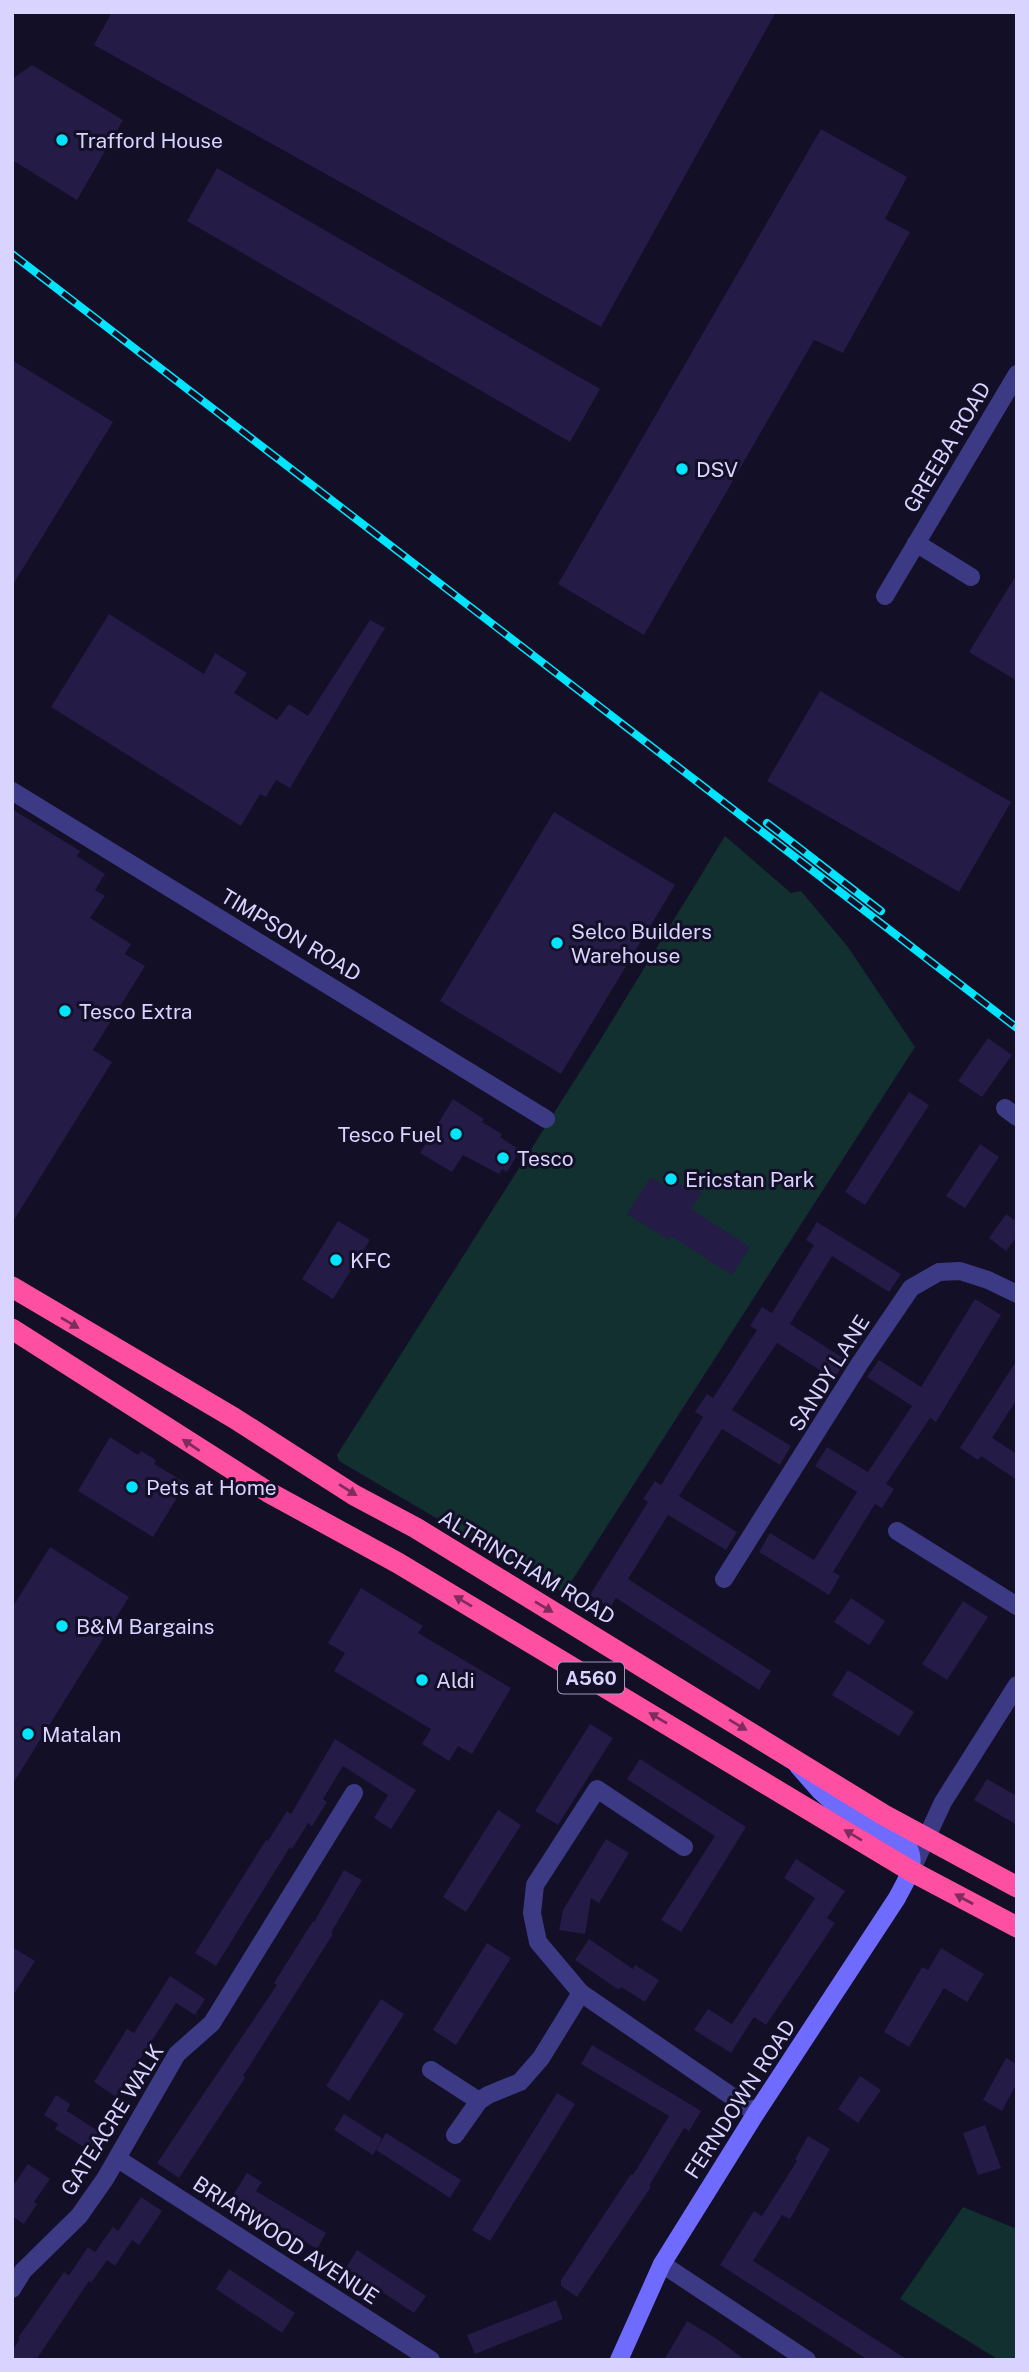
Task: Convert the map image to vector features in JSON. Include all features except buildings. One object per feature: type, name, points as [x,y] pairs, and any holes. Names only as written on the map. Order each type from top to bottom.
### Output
[{"type":"highway","name":"ALTRINCHAM ROAD","points":[[12,1287],[354,1494],[427,1535],[927,1840],[1017,1887]]},
{"type":"highway","name":"A560","points":[[12,1329],[268,1492],[433,1584],[911,1871],[1017,1927]]},
{"type":"main road","points":[[792,1758],[809,1780],[830,1800],[908,1847],[911,1852],[911,1871]]},
{"type":"main road","name":"FERNDOWN ROAD","points":[[620,2360],[662,2264],[756,2113],[897,1898],[911,1871]]},
{"type":"street","name":"GREEBA ROAD","points":[[885,596],[1017,374]]},
{"type":"street","name":"GREEBA ROAD","points":[[916,543],[971,577]]},
{"type":"street","name":"TIMPSON ROAD","points":[[12,791],[546,1119]]},
{"type":"street","name":"SANDY LANE","points":[[724,1579],[860,1363],[911,1288],[939,1272],[960,1271],[988,1280],[1017,1294]]},
{"type":"street","points":[[897,1531],[1017,1606]]},
{"type":"street","points":[[911,1871],[943,1802],[1017,1685]]},
{"type":"street","points":[[684,1847],[597,1789],[535,1885],[532,1913],[538,1942],[581,1993],[756,2113]]},
{"type":"street","name":"GATEACRE WALK","points":[[12,2289],[23,2271],[79,2216],[118,2159],[177,2054],[212,2024],[354,1793]]},
{"type":"street","points":[[455,2135],[478,2101],[520,2082],[541,2058],[581,1993]]},
{"type":"street","points":[[431,2070],[478,2101]]},
{"type":"street","name":"BRIARWOOD AVENUE","points":[[118,2159],[430,2360]]},
{"type":"street","points":[[662,2264],[807,2360]]},
{"type":"green space","name":"Ericstan Park","points":[[725,836],[791,893],[801,891],[848,947],[915,1047],[564,1593],[339,1461],[337,1455],[599,1042]]},
{"type":"green space","points":[[963,2207],[1017,2229],[1017,2360],[999,2360],[900,2299]]},
{"type":"railway","points":[[12,254],[1017,1028]]},
{"type":"railway","points":[[767,823],[881,911]]},
{"type":"place","name":"Trafford House","points":[[62,140]]},
{"type":"place","name":"DSV","points":[[682,469]]},
{"type":"place","name":"Selco Builders Warehouse","points":[[557,943]]},
{"type":"place","name":"Tesco Extra","points":[[65,1011]]},
{"type":"place","name":"Tesco Fuel","points":[[456,1134]]},
{"type":"place","name":"Tesco","points":[[503,1158]]},
{"type":"place","name":"Ericstan Park","points":[[671,1179]]},
{"type":"place","name":"KFC","points":[[336,1260]]},
{"type":"place","name":"Pets at Home","points":[[132,1487]]},
{"type":"place","name":"B&M Bargains","points":[[62,1626]]},
{"type":"place","name":"Aldi","points":[[422,1680]]},
{"type":"place","name":"Matalan","points":[[28,1734]]}]
